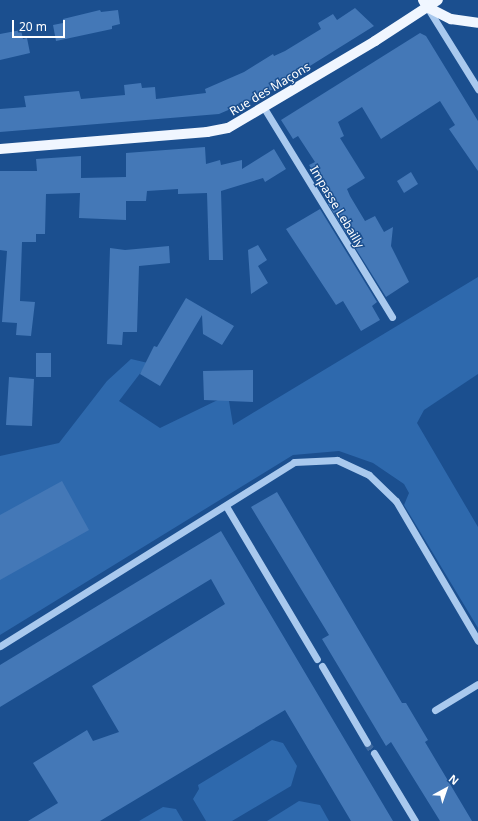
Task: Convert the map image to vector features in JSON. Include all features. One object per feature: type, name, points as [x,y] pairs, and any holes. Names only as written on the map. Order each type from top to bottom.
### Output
[{"type":"main road","name":"Rue des Maçons","points":[[0,148],[207,132],[237,124],[425,4],[438,0]]},
{"type":"main road","points":[[425,4],[451,19],[478,23]]},
{"type":"street","points":[[425,4],[478,89]]},
{"type":"street","name":"Impasse Lebailly","points":[[264,108],[392,317]]},
{"type":"street","points":[[0,646],[226,506],[294,462],[338,460],[369,475],[396,502],[478,641]]},
{"type":"street","points":[[226,506],[317,658]]},
{"type":"street","points":[[322,666],[367,742]]},
{"type":"street","points":[[435,710],[478,684]]},
{"type":"street","points":[[374,753],[415,821]]},
{"type":"shaded area","points":[[478,277],[478,374],[424,410],[417,423],[478,527],[478,628],[404,505],[409,493],[404,484],[373,463],[339,451],[293,455],[0,635],[0,456],[59,443],[107,381],[131,359],[148,363],[119,401],[160,428],[228,395],[233,425]]},
{"type":"shaded area","points":[[272,740],[283,743],[297,766],[291,786],[232,821],[206,821],[193,799],[199,789],[198,785]]},
{"type":"shaded area","points":[[299,801],[320,805],[329,821],[267,821]]},
{"type":"shaded area","points":[[163,807],[176,809],[183,821],[139,821]]},
{"type":"building","points":[[355,8],[374,26],[265,94],[219,114],[0,132],[0,109],[26,107],[24,96],[79,91],[81,99],[125,95],[124,85],[141,83],[142,88],[155,87],[156,99],[206,93],[205,89],[244,72],[273,54],[274,56],[285,51],[321,29],[318,23],[333,14],[337,20]]},
{"type":"building","points":[[100,10],[101,12],[118,10],[120,24],[112,26],[112,29],[56,41],[53,25],[63,23],[63,19]]},
{"type":"building","points":[[21,30],[23,39],[27,38],[30,53],[0,60],[0,34]]},
{"type":"building","points":[[420,33],[426,36],[478,121],[478,171],[449,129],[455,125],[440,101],[381,139],[362,107],[338,122],[344,136],[340,138],[365,178],[347,189],[350,196],[365,221],[375,216],[384,232],[393,227],[391,246],[409,282],[386,297],[328,204],[332,202],[309,165],[315,162],[298,136],[293,139],[281,120]]},
{"type":"building","points":[[205,147],[206,164],[220,160],[221,165],[242,160],[242,169],[274,149],[286,169],[265,182],[263,178],[221,191],[223,260],[209,260],[207,193],[178,194],[178,189],[147,191],[146,201],[126,201],[126,220],[79,218],[80,193],[46,194],[45,234],[36,234],[36,242],[22,242],[20,301],[35,302],[31,336],[16,335],[17,323],[2,322],[7,251],[0,250],[0,171],[37,171],[36,159],[81,156],[81,178],[126,177],[126,153]]},
{"type":"building","points":[[411,172],[418,184],[404,193],[397,181]]},
{"type":"building","points":[[320,209],[377,302],[372,306],[380,320],[361,331],[343,301],[336,305],[286,229]]},
{"type":"building","points":[[258,245],[267,260],[258,266],[268,283],[251,294],[248,250]]},
{"type":"building","points":[[169,246],[170,263],[139,266],[137,332],[123,332],[122,345],[107,344],[110,248],[125,250]]},
{"type":"building","points":[[186,298],[234,326],[222,345],[203,334],[202,315],[160,386],[140,374],[154,346],[157,347]]},
{"type":"building","points":[[36,353],[51,353],[51,377],[36,377]]},
{"type":"building","points":[[253,370],[253,402],[204,400],[203,371]]},
{"type":"building","points":[[9,377],[34,379],[32,426],[6,425]]},
{"type":"building","points":[[62,481],[89,530],[0,580],[0,515]]},
{"type":"building","points":[[277,492],[402,703],[406,703],[428,740],[425,742],[472,821],[440,821],[391,742],[386,746],[322,639],[329,635],[251,507]]},
{"type":"building","points":[[221,531],[393,821],[351,821],[285,710],[100,821],[28,821],[58,803],[33,763],[87,730],[93,741],[119,732],[92,686],[225,604],[211,579],[0,707],[0,665]]},
{"type":"tunnel","points":[[367,743],[374,753]]}]
